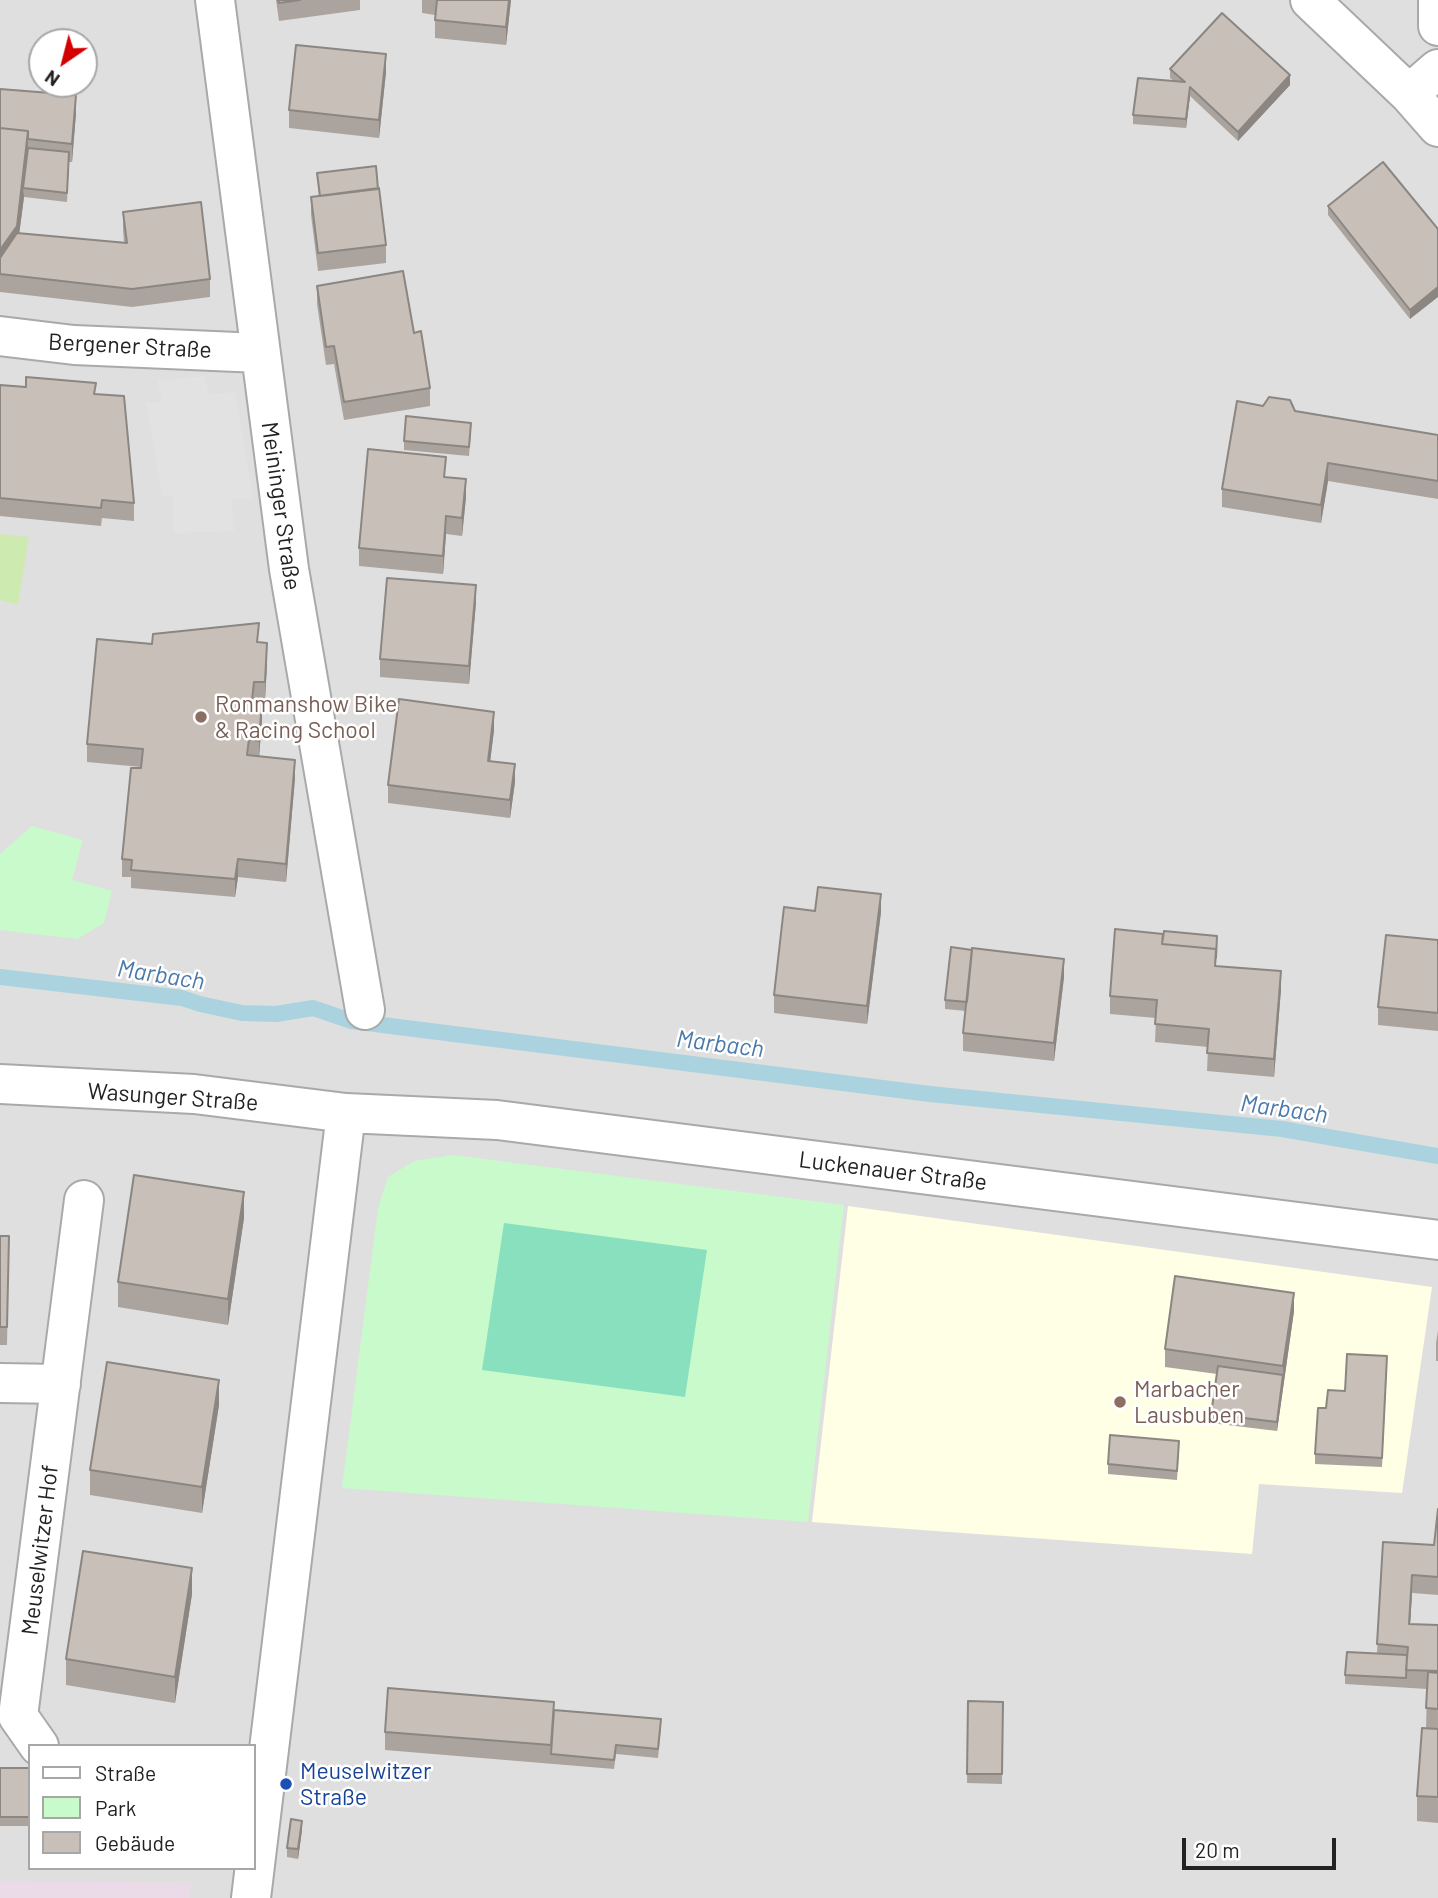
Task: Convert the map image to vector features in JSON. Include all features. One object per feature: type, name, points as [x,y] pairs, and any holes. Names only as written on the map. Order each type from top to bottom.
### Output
[{"type":"street","name":"Meininger Straße","points":[[215,0],[289,569],[365,1010]]},
{"type":"street","points":[[1310,0],[1409,94],[1438,127]]},
{"type":"street","points":[[1438,0],[1438,26]]},
{"type":"street","points":[[1409,94],[1438,69]]},
{"type":"street","name":"Bergener Straße","points":[[0,336],[74,345],[260,353]]},
{"type":"street","name":"Wasunger Straße","points":[[0,1084],[194,1094],[346,1113]]},
{"type":"street","points":[[256,1832],[261,1765],[346,1113]]},
{"type":"street","name":"Luckenauer Straße","points":[[346,1113],[497,1120],[1438,1240]]},
{"type":"street","name":"Meuselwitzer Hof","points":[[19,1716],[84,1200]]},
{"type":"street","points":[[0,1383],[61,1384]]},
{"type":"street","points":[[251,1898],[253,1870]]},
{"type":"shaded area","points":[[0,0],[1438,0],[1438,1898],[0,1898]]},
{"type":"shaded area","points":[[205,376],[209,394],[235,392],[253,499],[232,499],[234,531],[174,533],[173,497],[162,496],[146,402],[162,402],[158,381]]},
{"type":"shaded area","name":"Marbacher Lausbuben","points":[[848,1206],[1432,1287],[1402,1493],[1259,1484],[1252,1554],[812,1522]]},
{"type":"shaded area","points":[[0,1881],[191,1883],[189,1898],[0,1898]]},
{"type":"green space","points":[[0,534],[29,537],[18,605],[0,600]]},
{"type":"green space","points":[[32,826],[83,840],[72,880],[112,891],[104,923],[77,939],[0,930],[0,854]]},
{"type":"green space","points":[[453,1155],[844,1205],[808,1522],[342,1488],[378,1208],[388,1177],[414,1161]]},
{"type":"green space","points":[[504,1223],[707,1250],[685,1397],[482,1370]]},
{"type":"building","points":[[278,0],[300,0],[279,3]]},
{"type":"building","points":[[437,0],[509,0],[506,27],[435,20]]},
{"type":"building","points":[[1222,13],[1290,75],[1238,132],[1190,87],[1186,119],[1133,115],[1138,78],[1185,82],[1170,69]]},
{"type":"building","points":[[296,45],[386,54],[379,120],[289,110]]},
{"type":"building","points":[[0,89],[28,91],[28,98],[76,98],[72,144],[28,139],[28,131],[0,128]]},
{"type":"building","points":[[0,128],[28,131],[17,226],[0,250]]},
{"type":"building","points":[[28,148],[69,152],[67,193],[23,188]]},
{"type":"building","points":[[1383,162],[1438,229],[1438,287],[1410,310],[1328,206]]},
{"type":"building","points":[[376,166],[378,189],[320,196],[317,173]]},
{"type":"building","points":[[379,188],[386,245],[318,253],[311,197]]},
{"type":"building","points":[[201,202],[210,279],[132,289],[0,274],[0,258],[17,233],[127,243],[123,212]]},
{"type":"building","points":[[403,271],[414,333],[421,331],[430,388],[344,402],[334,346],[326,347],[317,286]]},
{"type":"building","points":[[26,377],[96,383],[94,394],[124,396],[134,503],[102,500],[101,508],[0,498],[0,385],[26,387]]},
{"type":"building","points":[[1269,397],[1290,400],[1295,411],[1438,435],[1438,481],[1328,463],[1321,505],[1222,489],[1237,401],[1263,406]]},
{"type":"building","points":[[406,416],[471,423],[469,447],[404,441]]},
{"type":"building","points":[[368,449],[446,457],[444,477],[466,479],[462,518],[446,516],[443,556],[359,548]]},
{"type":"building","points":[[387,578],[476,585],[469,666],[380,659]]},
{"type":"building","points":[[259,623],[257,642],[267,643],[265,682],[254,682],[252,700],[262,701],[259,741],[249,739],[247,755],[295,760],[286,864],[238,859],[235,879],[131,870],[132,860],[122,859],[131,768],[141,768],[143,749],[87,744],[97,639],[152,644],[153,634]]},
{"type":"building","points":[[399,699],[494,712],[488,761],[515,764],[510,800],[388,785]]},
{"type":"building","points":[[818,887],[881,894],[867,1006],[774,995],[784,907],[815,911]]},
{"type":"building","points":[[1115,929],[1163,934],[1162,944],[1216,949],[1215,966],[1281,971],[1274,1059],[1207,1053],[1209,1029],[1155,1024],[1157,1000],[1110,996]]},
{"type":"building","points":[[1164,931],[1217,936],[1216,958],[1216,949],[1162,944]]},
{"type":"building","points":[[1386,935],[1438,940],[1438,1013],[1378,1007]]},
{"type":"building","points":[[951,947],[972,950],[967,1002],[945,1000]]},
{"type":"building","points":[[972,948],[1064,959],[1054,1043],[963,1033]]},
{"type":"building","points":[[134,1175],[244,1192],[228,1299],[118,1282]]},
{"type":"building","points":[[0,1236],[9,1236],[7,1327],[0,1327]]},
{"type":"building","points":[[1175,1276],[1294,1293],[1283,1366],[1165,1349]]},
{"type":"building","points":[[1347,1354],[1387,1356],[1382,1458],[1315,1454],[1318,1408],[1326,1408],[1328,1390],[1345,1391]]},
{"type":"building","points":[[107,1362],[219,1380],[202,1487],[90,1470]]},
{"type":"building","points":[[1218,1366],[1283,1375],[1277,1422],[1211,1414]]},
{"type":"building","points":[[1110,1435],[1179,1441],[1177,1471],[1108,1464]]},
{"type":"building","points":[[1438,1509],[1438,1577],[1412,1575],[1409,1624],[1438,1625],[1438,1671],[1406,1670],[1408,1647],[1377,1644],[1383,1542],[1434,1545]]},
{"type":"building","points":[[83,1551],[192,1568],[175,1677],[66,1659]]},
{"type":"building","points":[[1347,1652],[1407,1655],[1406,1678],[1345,1675]]},
{"type":"building","points":[[1428,1672],[1438,1673],[1438,1709],[1426,1708]]},
{"type":"building","points":[[388,1688],[554,1702],[551,1745],[385,1732]]},
{"type":"building","points":[[968,1701],[1003,1702],[1002,1774],[967,1774]]},
{"type":"building","points":[[554,1710],[661,1719],[658,1749],[616,1745],[614,1760],[551,1754]]},
{"type":"building","points":[[1422,1728],[1438,1729],[1438,1797],[1417,1796]]},
{"type":"building","points":[[0,1768],[28,1768],[28,1817],[0,1817]]},
{"type":"building","points":[[291,1819],[302,1821],[298,1849],[287,1848]]},
{"type":"waterway","name":"Marbach","points":[[0,977],[182,998],[242,1013],[276,1014],[313,1008],[351,1021],[930,1094],[1282,1129],[1438,1156]]},
{"type":"place","name":"Ronmanshow Bike & Racing School","points":[[201,717]]},
{"type":"place","name":"Marbacher Lausbuben","points":[[1120,1402]]},
{"type":"place","name":"Meuselwitzer Straße","points":[[286,1784]]}]
